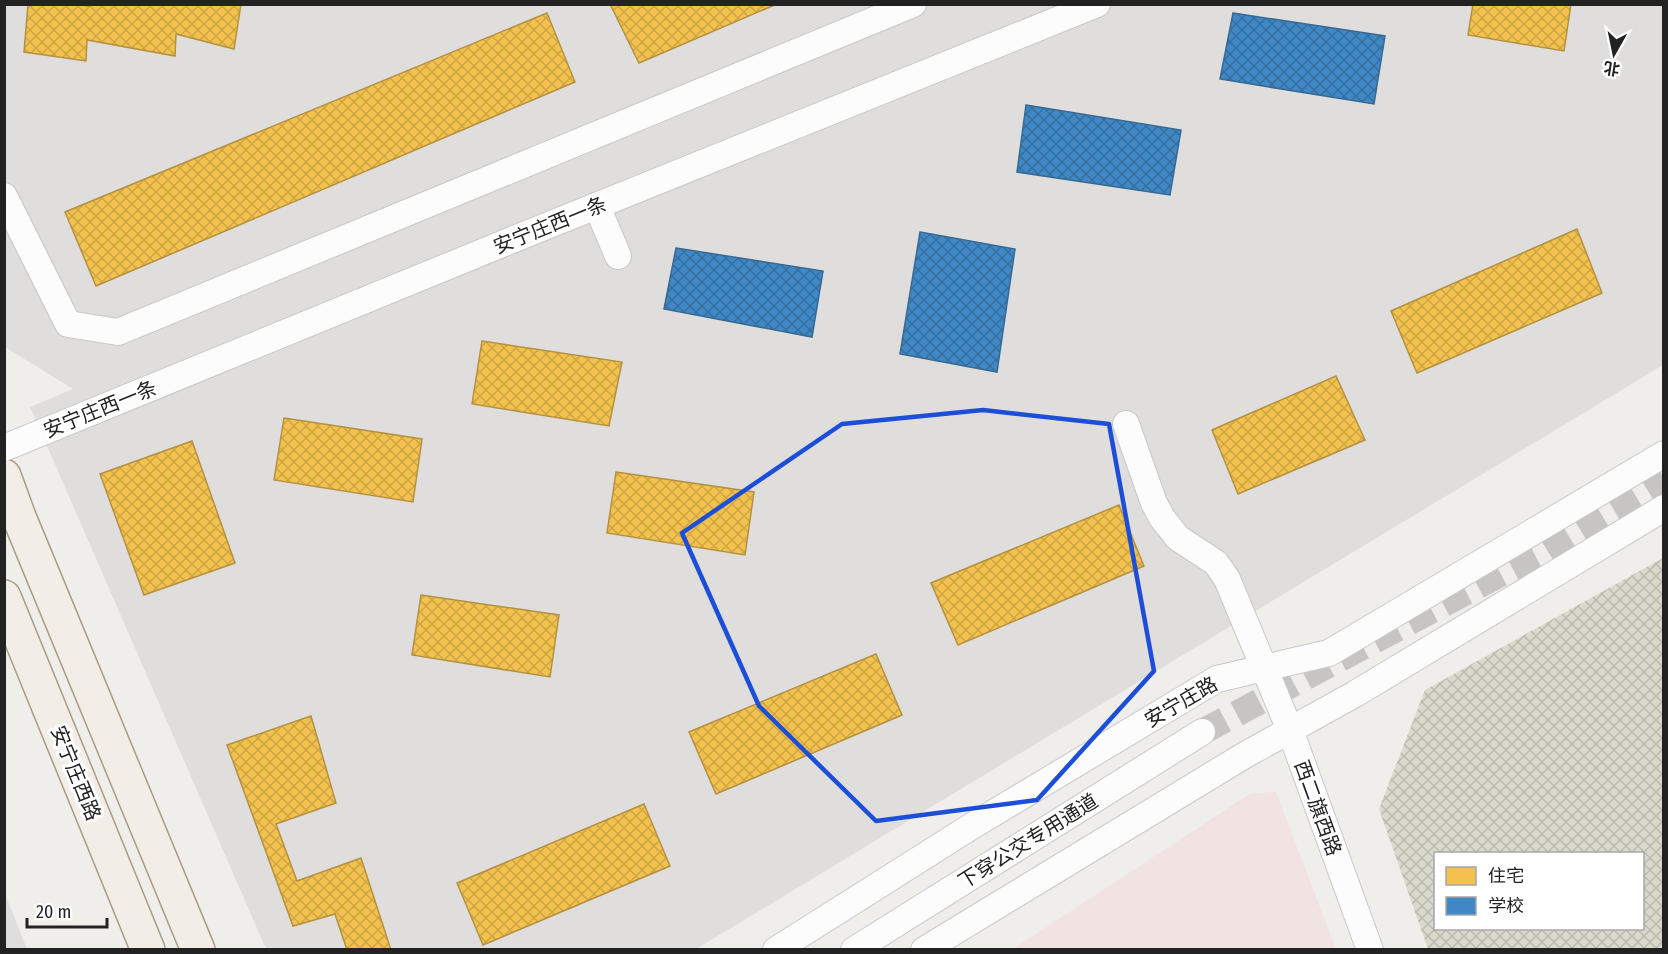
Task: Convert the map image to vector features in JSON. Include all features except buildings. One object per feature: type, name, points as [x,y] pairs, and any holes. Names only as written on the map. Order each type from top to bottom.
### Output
[{"type":"main road","points":[[4,476],[198,950]]},
{"type":"main road","name":"安宁庄西路","points":[[4,597],[148,950]]},
{"type":"street","points":[[4,196],[68,324],[118,333],[913,4]]},
{"type":"street","name":"安宁庄西一条","points":[[4,448],[1097,4]]},
{"type":"street","points":[[597,206],[618,256]]},
{"type":"street","name":"西二旗西路","points":[[1126,424],[1154,503],[1162,518],[1178,538],[1216,563],[1227,579],[1290,730],[1370,950]]},
{"type":"street","name":"安宁庄路","points":[[776,950],[972,826],[1217,679],[1329,653],[1664,454]]},
{"type":"street","points":[[924,950],[999,902],[1354,694],[1664,508]]},
{"type":"street","name":"下穿公交专用通道","points":[[854,950],[1202,732]]},
{"type":"highlighted area","points":[[983,410],[1109,424],[1154,671],[1037,800],[876,821],[759,706],[682,533],[842,424]]},
{"type":"shaded area","points":[[4,5],[1663,5],[1663,365],[696,949],[266,949],[30,407],[73,389],[5,347]]},
{"type":"shaded area","points":[[1663,558],[1663,949],[1428,949],[1379,809],[1425,690]]},
{"type":"shaded area","points":[[1276,792],[1336,949],[1013,949],[1251,793]]},
{"type":"shaded area","points":[[5,894],[27,949],[5,949]]},
{"type":"tunnel","points":[[1202,732],[1542,552],[1664,478]]}]
